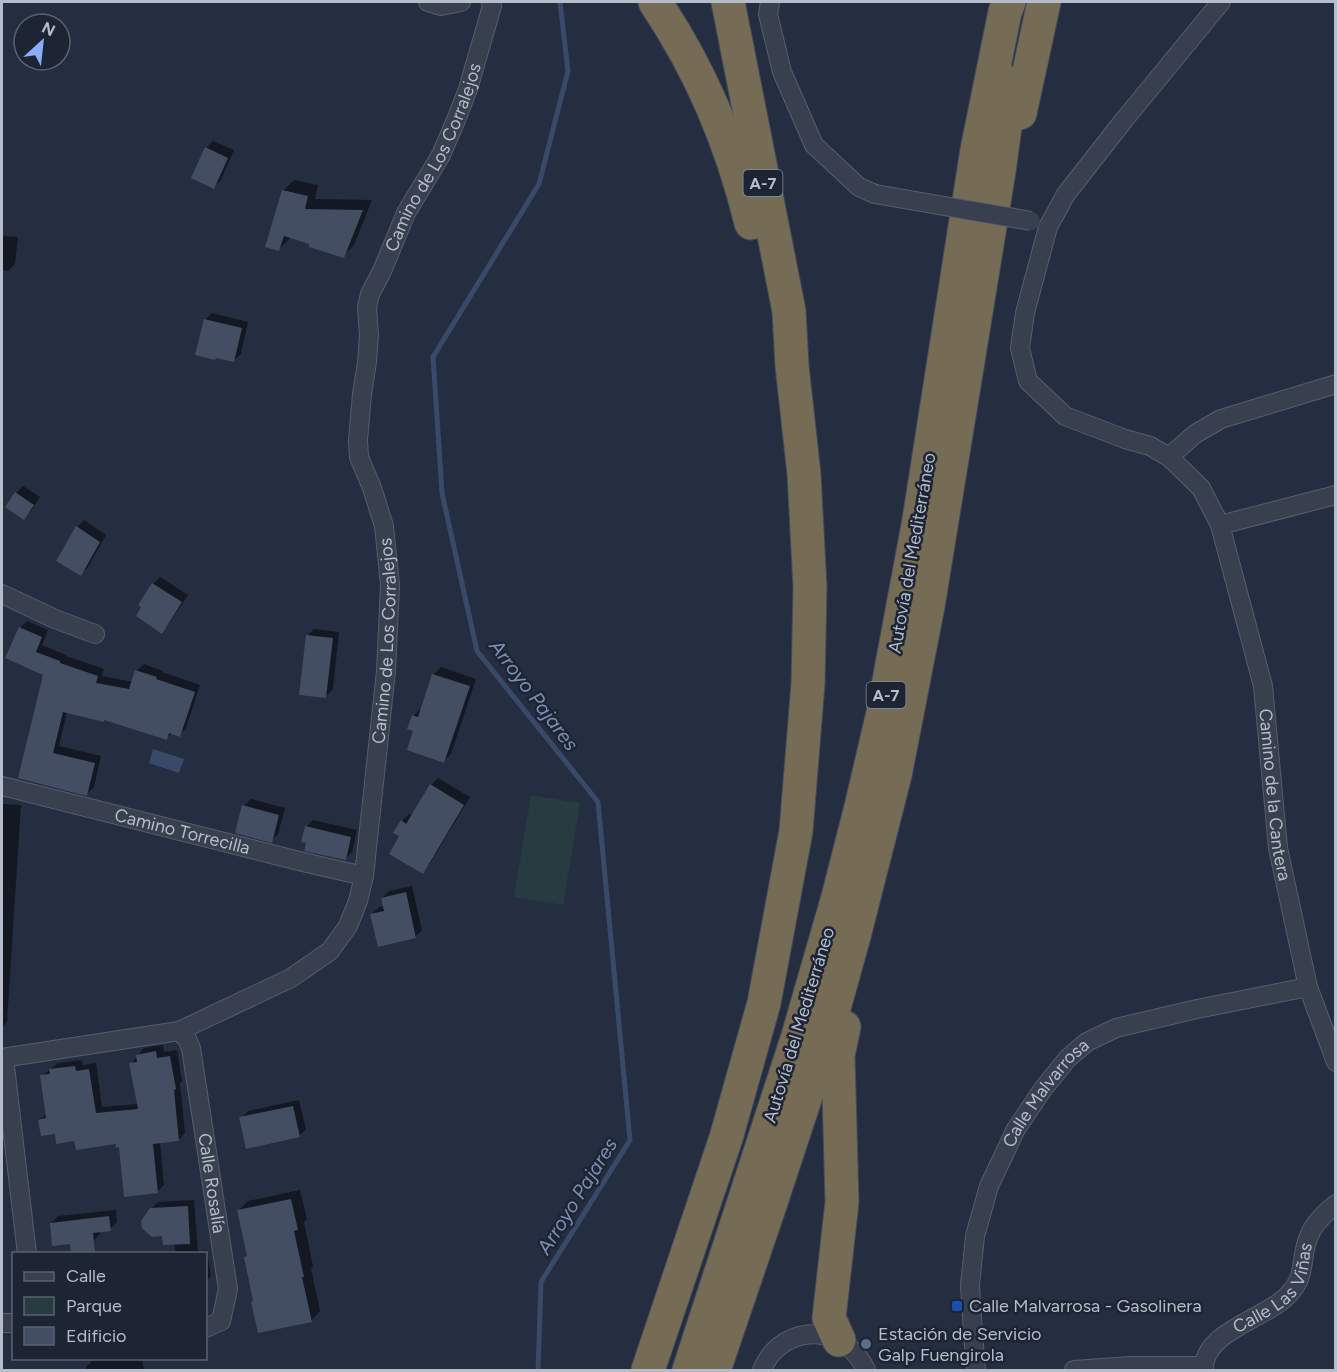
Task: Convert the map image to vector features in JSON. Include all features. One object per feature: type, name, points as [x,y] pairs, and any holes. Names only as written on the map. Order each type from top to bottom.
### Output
[{"type":"highway","points":[[656,2],[697,72],[718,122],[742,188],[774,314],[792,366]]},
{"type":"highway","name":"Autovía del Mediterráneo","points":[[648,1371],[726,1138],[764,1003],[796,831],[808,684],[810,587],[804,474],[792,366],[789,311],[728,2]]},
{"type":"highway","name":"Autovía del Mediterráneo","points":[[689,1371],[798,1036],[838,897],[883,713],[917,531],[977,150],[1009,2]]},
{"type":"highway","points":[[714,1371],[825,1038],[895,775],[928,606],[999,171],[1021,2]]},
{"type":"highway","points":[[999,171],[1017,123],[1044,2]]},
{"type":"highway","points":[[839,1340],[829,1318],[842,1202],[838,1055],[854,979],[854,936]]},
{"type":"street","points":[[428,2],[441,6],[461,2]]},
{"type":"street","name":"Camino de Los Corralejos","points":[[3,1058],[179,1032],[291,978],[330,951],[348,926],[358,901],[364,876],[386,671],[390,585],[384,526],[359,457],[358,440],[369,335],[367,307],[370,294],[406,213],[441,154],[456,120],[468,89],[490,13],[491,2]]},
{"type":"street","points":[[770,2],[768,14],[782,72],[814,145],[859,188],[875,194],[1040,224]]},
{"type":"street","name":"Camino de la Cantera","points":[[1221,2],[1040,224],[1020,348],[1028,381],[1065,416],[1150,446],[1169,458],[1201,488],[1220,525],[1263,686],[1278,848],[1308,987],[1335,1062]]},
{"type":"street","points":[[1169,458],[1195,434],[1221,419],[1335,384]]},
{"type":"street","points":[[1220,525],[1335,495]]},
{"type":"street","points":[[2,594],[55,619],[95,634]]},
{"type":"street","name":"Camino Torrecilla","points":[[2,786],[364,876]]},
{"type":"street","name":"Calle Malvarrosa","points":[[976,1371],[970,1285],[975,1236],[989,1186],[1016,1129],[1043,1089],[1068,1058],[1087,1042],[1116,1028],[1308,987]]},
{"type":"street","name":"Calle Rosalía","points":[[179,1032],[187,1039],[191,1048],[228,1289],[221,1321],[207,1328]]},
{"type":"street","points":[[3,1058],[27,1252]]},
{"type":"street","name":"Calle Las Viñas","points":[[1204,1368],[1208,1351],[1225,1335],[1286,1299],[1297,1286],[1309,1235],[1324,1214],[1335,1204]]},
{"type":"street","points":[[762,1371],[769,1357],[784,1343],[800,1336],[819,1334],[839,1340],[856,1352],[865,1366],[880,1371]]},
{"type":"street","points":[[1074,1371],[1130,1366],[1204,1368]]},
{"type":"green space","points":[[531,795],[580,803],[563,905],[514,897]]},
{"type":"water","points":[[153,749],[184,759],[179,773],[149,763]]},
{"type":"building","points":[[205,147],[228,158],[214,189],[191,178]]},
{"type":"building","points":[[282,190],[308,196],[305,209],[363,210],[344,258],[284,236],[279,251],[265,247]]},
{"type":"building","points":[[204,319],[242,328],[234,362],[195,355]]},
{"type":"building","points":[[15,492],[34,505],[24,520],[5,507]]},
{"type":"building","points":[[76,526],[100,542],[81,576],[56,561]]},
{"type":"building","points":[[152,583],[182,602],[162,634],[136,616],[141,607],[138,605]]},
{"type":"building","points":[[19,627],[42,637],[36,652],[98,676],[96,683],[129,689],[135,670],[195,692],[180,737],[169,733],[167,740],[104,720],[104,722],[63,712],[53,753],[95,763],[87,796],[18,778],[43,675],[5,658]]},
{"type":"building","points":[[306,635],[333,638],[326,698],[299,695]]},
{"type":"building","points":[[432,674],[470,686],[444,763],[407,750],[413,731],[407,729],[412,715],[418,717]]},
{"type":"building","points":[[430,784],[464,805],[423,874],[389,854],[399,836],[393,833],[401,820],[406,824]]},
{"type":"building","points":[[242,805],[279,815],[272,843],[235,833]]},
{"type":"building","points":[[305,826],[351,837],[346,860],[304,851],[306,843],[301,842]]},
{"type":"building","points":[[406,892],[416,938],[378,947],[370,914],[384,911],[381,898]]},
{"type":"building","points":[[156,1051],[157,1058],[170,1056],[176,1089],[174,1090],[179,1141],[153,1144],[158,1193],[124,1197],[119,1147],[116,1148],[116,1144],[76,1150],[74,1141],[56,1144],[55,1134],[41,1136],[38,1120],[46,1118],[40,1075],[50,1074],[49,1069],[75,1066],[76,1071],[89,1069],[96,1113],[138,1109],[129,1063],[137,1062],[136,1055]]},
{"type":"building","points":[[293,1106],[300,1137],[246,1149],[239,1117]]},
{"type":"building","points":[[291,1199],[298,1230],[294,1231],[312,1322],[258,1333],[244,1257],[247,1256],[237,1210]]},
{"type":"building","points":[[188,1206],[190,1244],[163,1245],[162,1236],[152,1237],[142,1228],[141,1221],[150,1208]]},
{"type":"building","points":[[109,1216],[111,1231],[93,1233],[95,1252],[71,1252],[70,1244],[52,1246],[50,1223]]},
{"type":"waterway","name":"Arroyo Pajares","points":[[538,1370],[541,1282],[630,1140],[598,802],[477,651],[442,493],[433,357],[539,184],[568,71],[560,2]]},
{"type":"place","name":"Calle Malvarrosa - Gasolinera","points":[[957,1306]]},
{"type":"place","name":"Estación de Servicio Galp Fuengirola","points":[[866,1344]]}]
